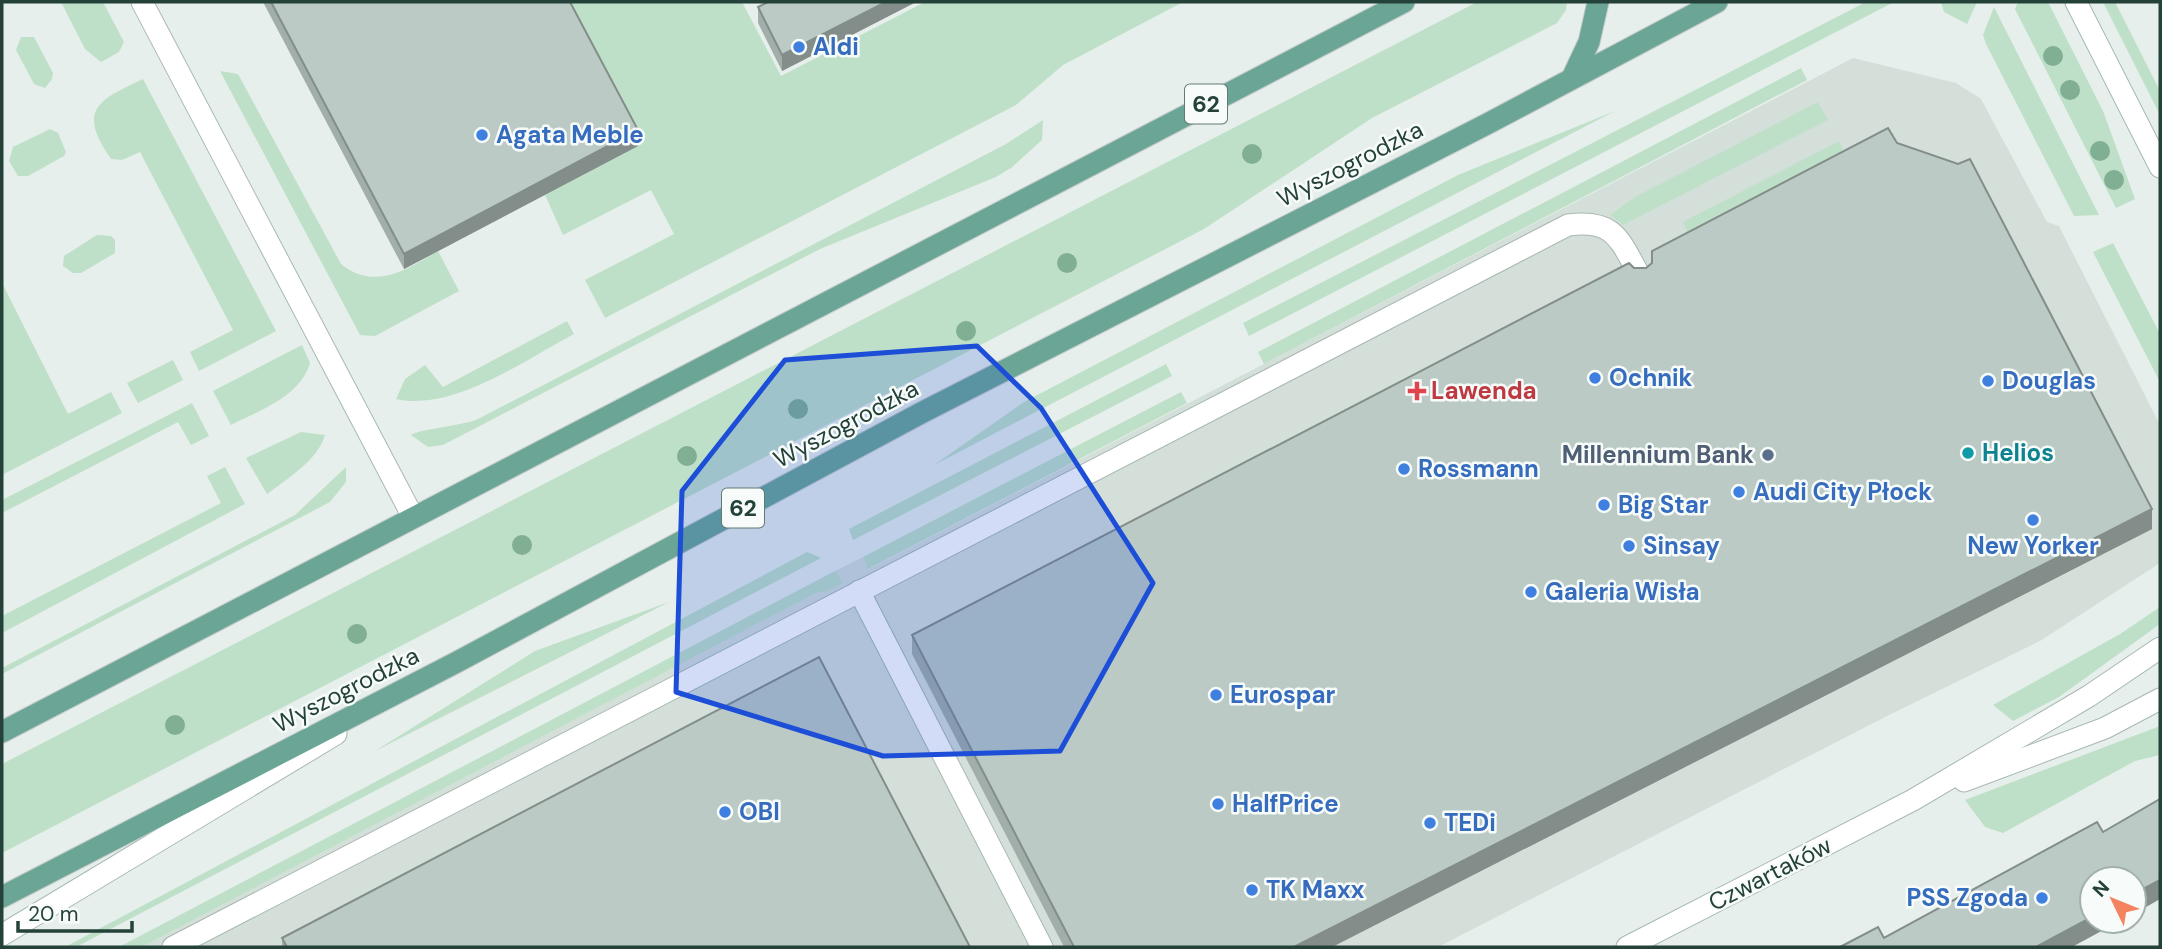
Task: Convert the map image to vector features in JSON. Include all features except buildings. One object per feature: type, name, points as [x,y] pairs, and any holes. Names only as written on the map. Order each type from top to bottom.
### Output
[{"type":"main road","name":"62","points":[[2,732],[1404,2]]},
{"type":"main road","points":[[1573,76],[1589,41],[1598,2]]},
{"type":"main road","name":"Wyszogrodzka","points":[[2,897],[457,662],[921,413],[1487,124],[1573,76],[1717,2]]},
{"type":"street","points":[[142,2],[413,517]]},
{"type":"street","points":[[2076,2],[2160,167]]},
{"type":"street","points":[[173,947],[1568,225],[1593,221],[1611,232],[1622,244],[1640,276]]},
{"type":"street","points":[[859,591],[1042,947]]},
{"type":"street","name":"Czwartaków","points":[[1626,947],[1913,800],[2089,696],[2160,648]]},
{"type":"street","points":[[2,935],[457,662]]},
{"type":"street","name":"Czwartaków","points":[[1913,800],[2105,728],[2160,699]]},
{"type":"highlighted area","points":[[977,346],[1041,408],[1153,583],[1060,751],[883,756],[676,692],[682,491],[785,360]]},
{"type":"shaded area","points":[[1853,58],[1956,83],[1981,99],[2047,222],[2059,226],[2160,425],[2160,563],[2040,641],[1887,716],[1438,947],[142,947],[818,592],[825,592],[842,583],[835,571],[863,557],[869,569]]},
{"type":"green space","points":[[61,2],[103,2],[124,42],[119,52],[101,62],[85,49]]},
{"type":"green space","points":[[562,2],[742,2],[781,76],[925,2],[1183,2],[1063,65],[1016,105],[605,318],[585,280],[674,234],[651,190],[563,235],[545,195],[638,146]]},
{"type":"green space","points":[[1477,2],[1567,2],[1566,10],[1557,23],[1372,118],[1204,229],[2,853],[2,764]]},
{"type":"green space","points":[[1866,2],[1894,2],[1249,336],[1243,323]]},
{"type":"green space","points":[[1941,2],[1977,2],[1967,24],[1944,12]]},
{"type":"green space","points":[[2018,2],[2048,2],[2103,111],[2135,199],[2116,208],[2015,9]]},
{"type":"green space","points":[[2103,2],[2115,2],[2160,91],[2160,115]]},
{"type":"green space","points":[[1994,7],[2099,215],[2074,216],[1986,44],[1983,35]]},
{"type":"green space","points":[[21,37],[34,37],[53,73],[45,88],[34,84],[16,50]]},
{"type":"green space","points":[[1801,68],[1807,80],[1264,364],[1258,352]]},
{"type":"green space","points":[[220,71],[238,74],[341,264],[354,272],[378,277],[402,271],[438,251],[459,291],[375,336],[360,335]]},
{"type":"green space","points":[[143,79],[276,331],[199,371],[190,352],[233,330],[140,152],[122,160],[111,159],[95,128],[94,117],[104,100]]},
{"type":"green space","points":[[1818,102],[1828,120],[1623,225],[1610,215],[1635,197]]},
{"type":"green space","points":[[1615,111],[934,465],[1024,402],[1458,175]]},
{"type":"green space","points":[[1043,120],[1042,140],[1011,168],[996,177],[820,249],[443,445],[428,447],[411,435],[478,419],[1006,144]]},
{"type":"green space","points":[[50,129],[58,133],[66,152],[64,156],[28,176],[18,176],[9,161],[13,147]]},
{"type":"green space","points":[[1839,141],[1852,166],[1695,248],[1683,222]]},
{"type":"green space","points":[[97,235],[111,236],[115,240],[115,253],[81,273],[73,273],[63,266],[64,256]]},
{"type":"green space","points":[[2113,243],[2160,334],[2160,382],[2093,252]]},
{"type":"green space","points":[[2,283],[68,414],[111,392],[122,413],[2,475]]},
{"type":"green space","points":[[567,321],[574,334],[488,381],[441,398],[418,401],[396,399],[405,379],[425,365],[443,387]]},
{"type":"green space","points":[[302,345],[310,363],[298,385],[278,401],[231,425],[213,391]]},
{"type":"green space","points":[[173,360],[183,380],[138,403],[127,383]]},
{"type":"green space","points":[[1166,364],[1172,376],[853,540],[849,529]]},
{"type":"green space","points":[[1181,392],[1187,403],[868,569],[863,557]]},
{"type":"green space","points":[[192,403],[209,436],[191,445],[178,422],[2,513],[2,500]]},
{"type":"green space","points":[[301,432],[325,435],[309,461],[267,494],[246,458]]},
{"type":"green space","points":[[225,467],[245,504],[2,633],[2,616],[221,503],[207,476]]},
{"type":"green space","points":[[346,467],[346,482],[330,502],[2,674],[2,668],[295,515]]},
{"type":"green space","points":[[807,552],[821,558],[76,947],[65,947]]},
{"type":"green space","points":[[835,571],[843,583],[825,592],[818,592],[142,947],[119,947]]},
{"type":"green space","points":[[669,602],[375,751],[535,651]]},
{"type":"green space","points":[[2160,607],[2160,624],[2059,697],[2013,721],[1993,705],[2120,634]]},
{"type":"green space","points":[[2160,726],[2160,755],[2135,761],[2003,833],[1985,827],[1965,800]]},
{"type":"place","name":"Aldi","points":[[799,47]]},
{"type":"place","name":"Agata Meble","points":[[482,135]]},
{"type":"place","name":"Ochnik","points":[[1595,378]]},
{"type":"place","name":"Douglas","points":[[1988,381]]},
{"type":"place","name":"Lawenda","points":[[1417,391]]},
{"type":"place","name":"Helios","points":[[1968,453]]},
{"type":"place","name":"Millennium Bank","points":[[1768,455]]},
{"type":"place","name":"Rossmann","points":[[1404,469]]},
{"type":"place","name":"Audi City Płock","points":[[1739,492]]},
{"type":"place","name":"Big Star","points":[[1604,505]]},
{"type":"place","name":"New Yorker","points":[[2033,520]]},
{"type":"place","name":"Sinsay","points":[[1629,546]]},
{"type":"place","name":"Galeria Wisła","points":[[1531,592]]},
{"type":"place","name":"Eurospar","points":[[1216,695]]},
{"type":"place","name":"HalfPrice","points":[[1218,804]]},
{"type":"place","name":"OBI","points":[[725,812]]},
{"type":"place","name":"TEDi","points":[[1430,823]]},
{"type":"place","name":"TK Maxx","points":[[1252,890]]},
{"type":"place","name":"PSS Zgoda","points":[[2042,898]]}]
